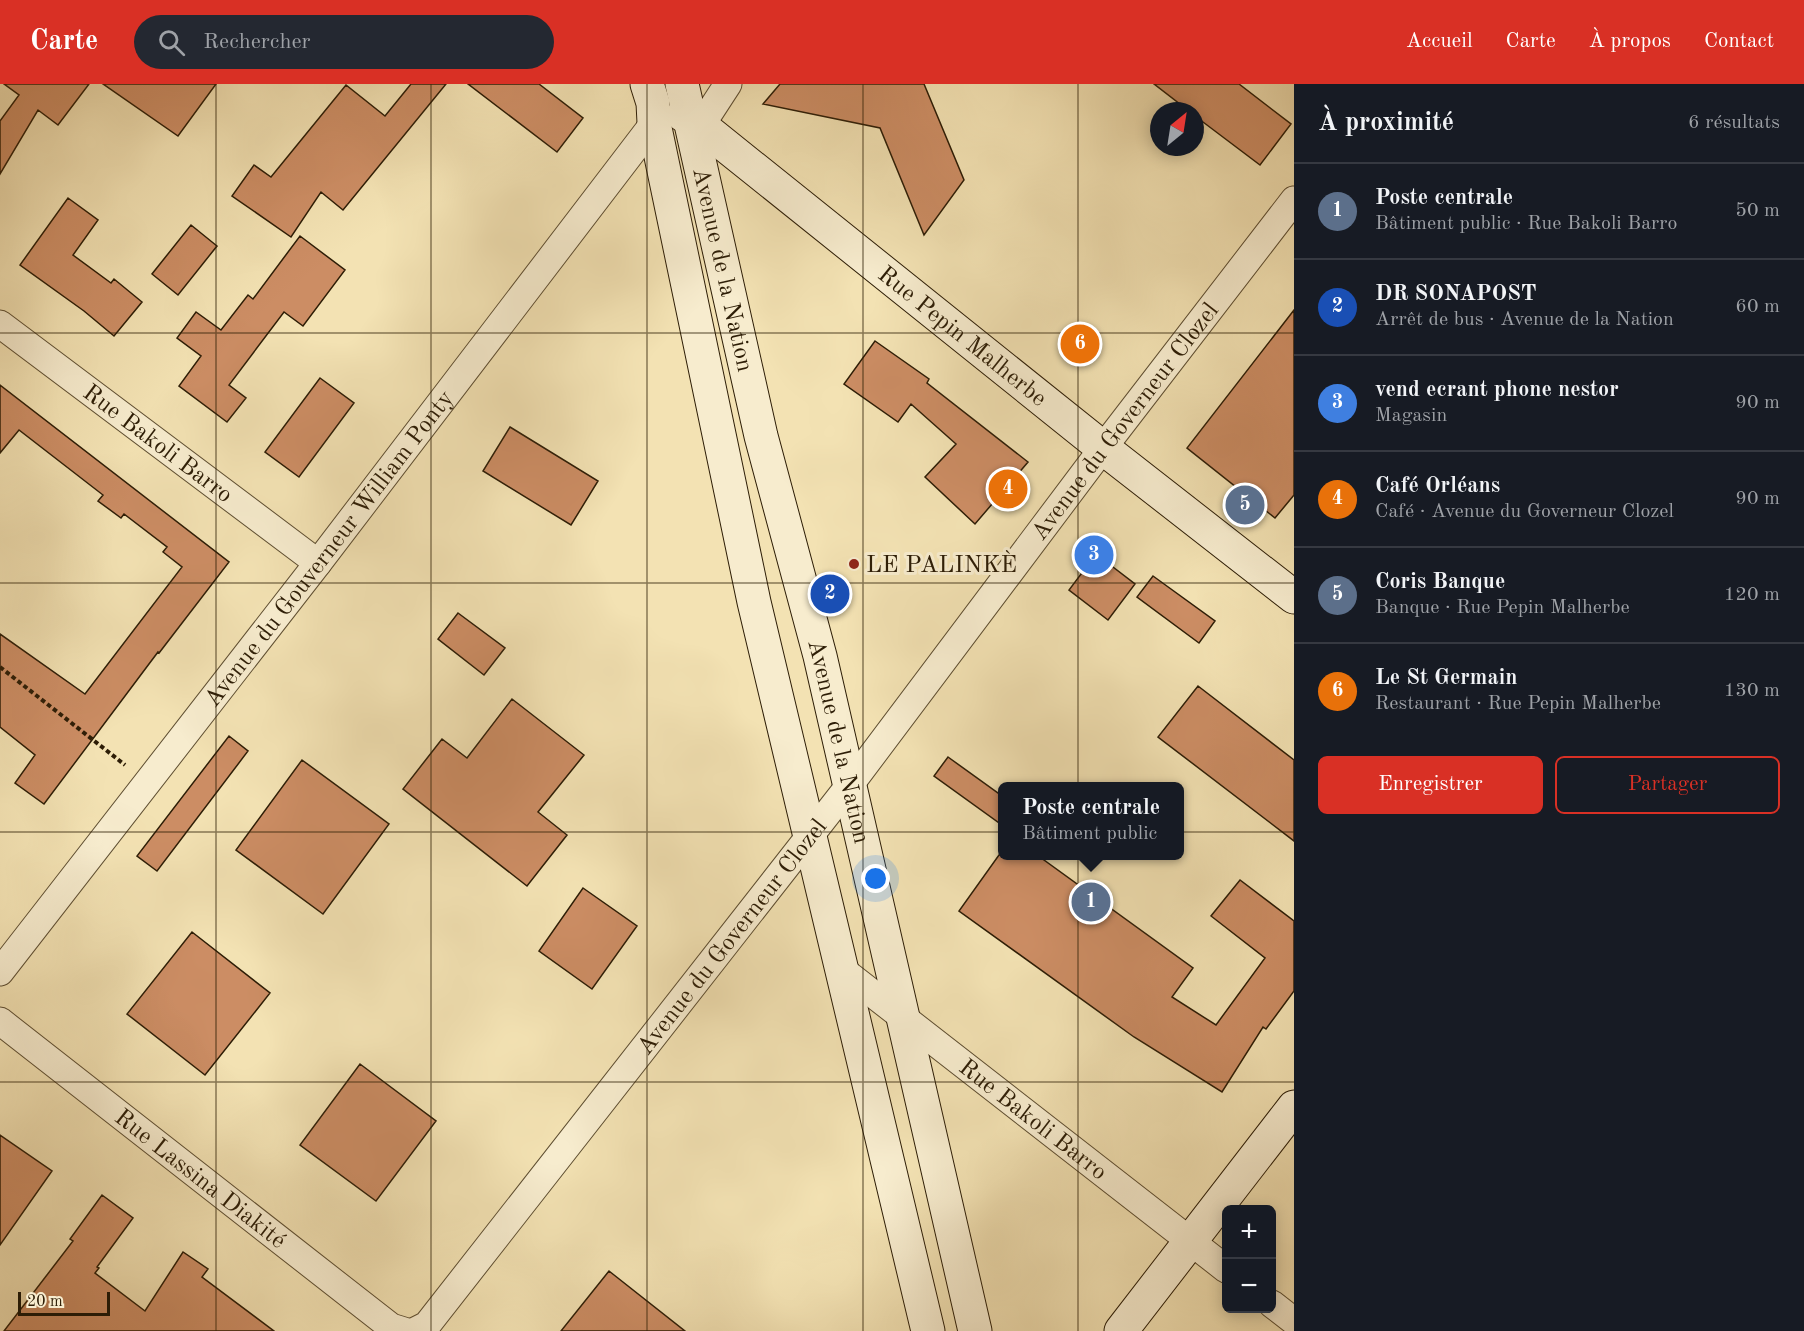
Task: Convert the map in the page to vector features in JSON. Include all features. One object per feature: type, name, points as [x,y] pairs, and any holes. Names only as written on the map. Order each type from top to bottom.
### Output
[{"type":"main road","name":"Rue Pepin Malherbe","points":[[626,84],[651,103],[695,122],[1103,448],[1294,597]]},
{"type":"main road","name":"Avenue de la Nation","points":[[682,84],[695,122],[761,436],[820,656],[975,1331]]},
{"type":"main road","name":"Avenue de la Nation","points":[[651,103],[754,602],[928,1331]]},
{"type":"main road","points":[[1121,1331],[1294,1107]]},
{"type":"street","points":[[695,122],[728,84]]},
{"type":"street","name":"Avenue du Gouverneur William Ponty","points":[[0,972],[318,563],[651,103]]},
{"type":"street","name":"Avenue du Governeur Clozel","points":[[415,1329],[810,837],[1103,448],[1294,200]]},
{"type":"street","name":"Rue Bakoli Barro","points":[[0,324],[318,563]]},
{"type":"street","name":"Rue Bakoli Barro","points":[[841,969],[1222,1265]]},
{"type":"street","name":"Rue Lassina Diakité","points":[[0,1022],[391,1327],[415,1329]]},
{"type":"street","points":[[1276,1307],[1294,1321]]},
{"type":"path","points":[[0,667],[147,782]]},
{"type":"building","points":[[4,84],[89,84],[58,125],[38,110],[0,174],[0,121],[19,95]]},
{"type":"building","points":[[103,84],[216,84],[178,136]]},
{"type":"building","points":[[411,84],[446,84],[343,210],[321,192],[291,237],[232,196],[254,165],[271,177],[346,85],[385,116]]},
{"type":"building","points":[[468,84],[539,84],[583,118],[557,152]]},
{"type":"building","points":[[780,84],[924,84],[964,180],[924,235],[880,128],[763,104]]},
{"type":"building","points":[[1154,84],[1239,84],[1291,124],[1260,165],[1204,123],[1204,102],[1177,102]]},
{"type":"building","points":[[68,198],[98,220],[73,255],[111,283],[114,279],[142,302],[114,336],[84,311],[20,265]]},
{"type":"building","points":[[191,225],[217,246],[178,295],[152,274]]},
{"type":"building","points":[[300,236],[345,270],[303,326],[284,312],[229,385],[246,398],[227,422],[179,386],[201,356],[177,338],[196,312],[221,330],[248,295],[253,299]]},
{"type":"building","points":[[1294,310],[1294,495],[1275,518],[1187,448]]},
{"type":"building","points":[[875,341],[929,379],[927,383],[1028,462],[975,524],[925,477],[956,444],[911,404],[898,422],[844,384]]},
{"type":"building","points":[[320,378],[354,403],[299,477],[265,452]]},
{"type":"building","points":[[0,385],[229,562],[44,804],[15,783],[35,755],[0,727],[0,634],[85,694],[182,567],[163,552],[167,547],[124,514],[121,518],[98,501],[103,495],[19,430],[0,453]]},
{"type":"building","points":[[510,427],[598,481],[571,525],[483,471]]},
{"type":"building","points":[[1096,554],[1135,584],[1108,620],[1069,590]]},
{"type":"building","points":[[1153,576],[1215,621],[1199,643],[1137,597]]},
{"type":"building","points":[[458,613],[505,648],[484,675],[438,639]]},
{"type":"building","points":[[1198,686],[1294,760],[1294,841],[1158,737]]},
{"type":"building","points":[[512,699],[584,755],[538,812],[567,835],[527,886],[403,789],[442,739],[467,758]]},
{"type":"building","points":[[229,736],[248,751],[157,871],[137,856]]},
{"type":"building","points":[[948,757],[998,793],[998,822],[934,776]]},
{"type":"building","points":[[302,760],[389,824],[323,914],[236,850]]},
{"type":"building","points":[[998,856],[998,860],[1044,860],[1193,968],[1172,997],[1216,1025],[1265,958],[1211,916],[1240,880],[1294,921],[1294,991],[1266,1029],[1263,1027],[1222,1092],[1134,1037],[959,911]]},
{"type":"building","points":[[583,888],[637,926],[592,989],[539,951]]},
{"type":"building","points":[[192,932],[270,993],[205,1075],[127,1014]]},
{"type":"building","points":[[360,1064],[436,1121],[376,1201],[300,1145]]},
{"type":"building","points":[[0,1135],[52,1171],[0,1245]]},
{"type":"building","points":[[102,1195],[133,1218],[95,1273],[145,1311],[183,1252],[208,1269],[202,1277],[274,1331],[4,1331],[73,1241],[70,1239]]},
{"type":"building","points":[[609,1271],[685,1331],[561,1331]]},
{"type":"place","name":"Le St Germain","points":[[1080,344]]},
{"type":"place","name":"Café Orléans","points":[[1008,489]]},
{"type":"place","name":"Coris Banque","points":[[1245,505]]},
{"type":"place","name":"vend ecrant phone nestor","points":[[1094,555]]},
{"type":"place","name":"LE PALINKÈ","points":[[854,564]]},
{"type":"place","name":"DR SONAPOST","points":[[830,594]]},
{"type":"place","name":"Poste centrale","points":[[1091,902]]}]
